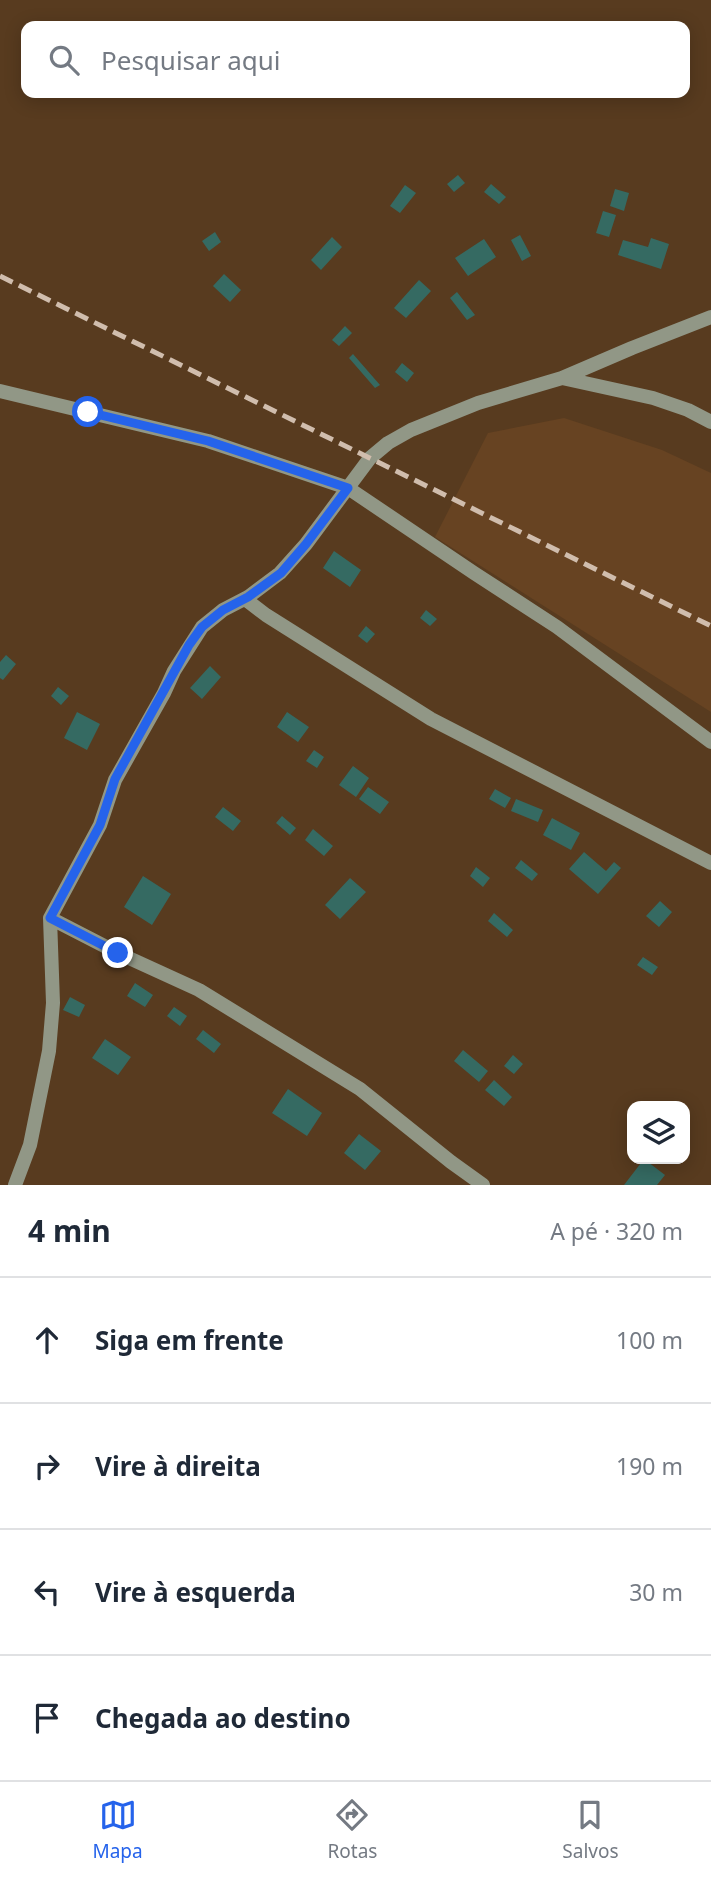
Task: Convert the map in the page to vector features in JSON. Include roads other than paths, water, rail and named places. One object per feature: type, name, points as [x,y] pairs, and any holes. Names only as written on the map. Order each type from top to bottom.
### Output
[{"type":"street","points":[[15,1185],[30,1145],[49,1051],[53,1003],[50,918],[100,825],[115,779],[189,645],[202,627],[223,610],[245,599],[281,573],[370,458],[388,443],[411,430],[478,403],[562,379],[711,317]]},
{"type":"street","points":[[562,379],[653,398],[688,410],[711,422]]},
{"type":"street","points":[[0,391],[208,441],[348,488],[557,627],[711,742]]},
{"type":"street","points":[[245,599],[431,719],[711,863]]},
{"type":"street","points":[[50,918],[199,990],[360,1089],[483,1185]]},
{"type":"railway","points":[[0,276],[711,626]]}]
